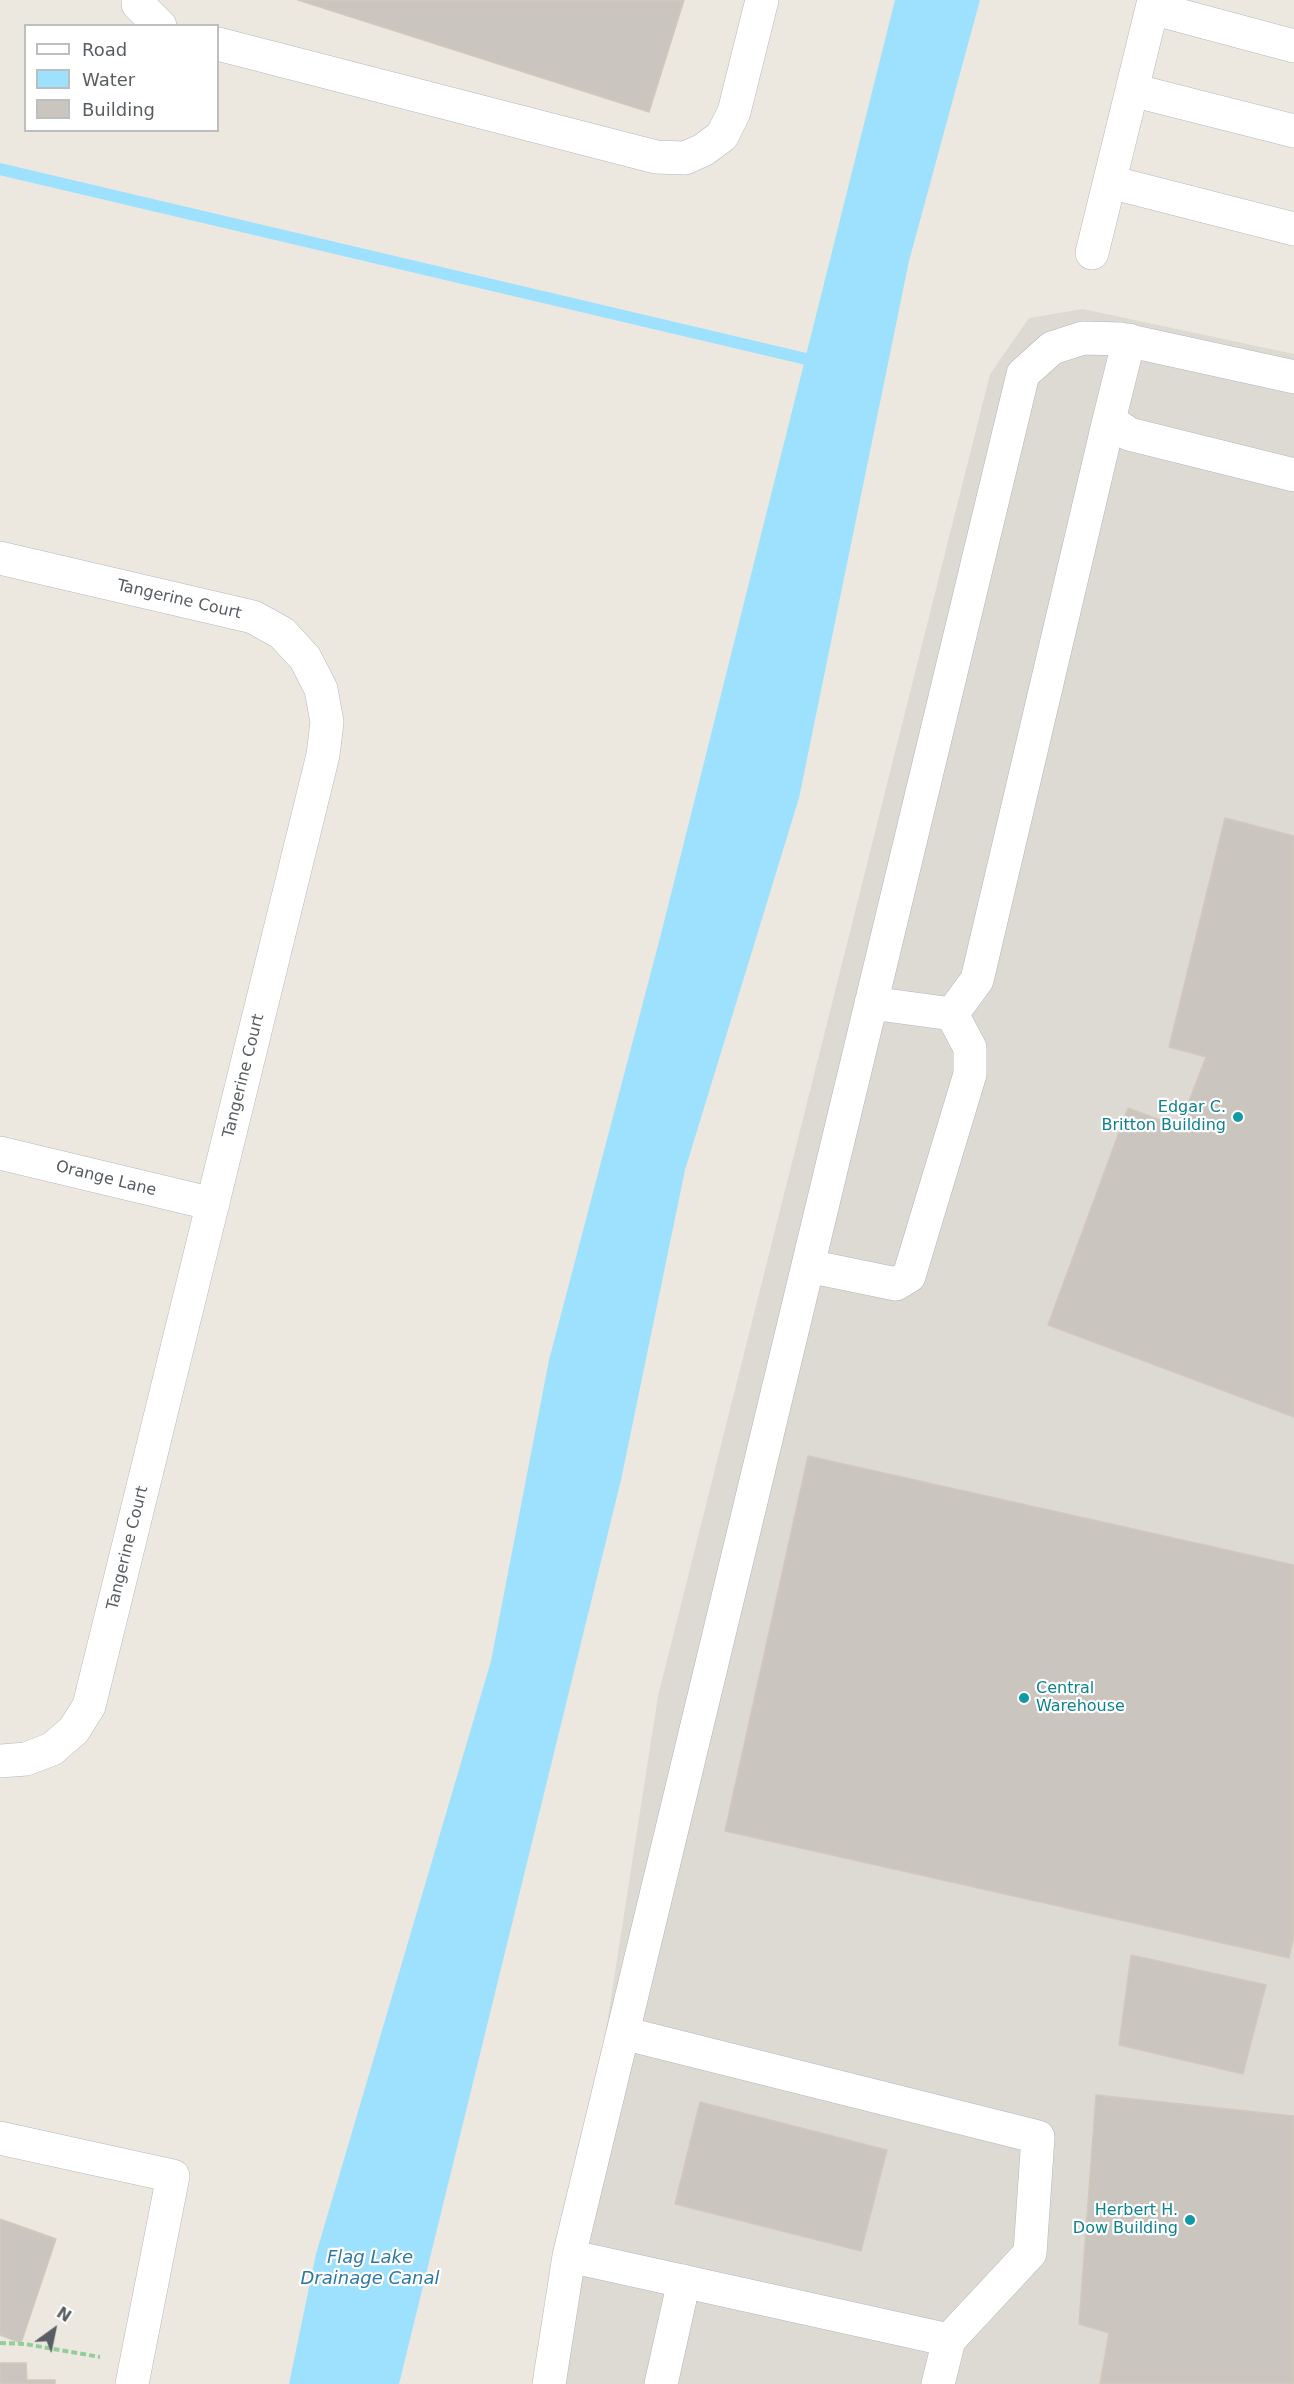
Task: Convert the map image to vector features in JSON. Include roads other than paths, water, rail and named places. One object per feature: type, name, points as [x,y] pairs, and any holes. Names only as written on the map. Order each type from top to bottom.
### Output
[{"type":"street","points":[[138,0],[138,4],[158,24]]},
{"type":"street","points":[[219,44],[656,157],[685,158],[704,150],[722,136],[730,120],[762,0]]},
{"type":"street","points":[[1092,254],[1153,4],[1294,46]]},
{"type":"street","points":[[1132,90],[1294,131]]},
{"type":"street","points":[[1110,182],[1294,229]]},
{"type":"street","points":[[549,2384],[569,2256],[1023,374],[1052,348],[1083,338],[1129,340],[1294,377]]},
{"type":"street","points":[[952,1014],[977,980],[1129,340]]},
{"type":"street","points":[[1109,420],[1129,434],[1294,475]]},
{"type":"street","name":"Tangerine Court","points":[[0,558],[253,617],[282,633],[305,658],[321,689],[327,722],[323,755],[88,1706],[74,1730],[52,1749],[26,1759],[0,1761]]},
{"type":"street","points":[[871,1003],[952,1014]]},
{"type":"street","points":[[808,1266],[896,1284],[909,1276],[970,1074],[970,1048],[952,1014]]},
{"type":"street","name":"Orange Lane","points":[[0,1153],[213,1204]]},
{"type":"street","points":[[623,2033],[1038,2137],[1030,2253],[949,2340],[938,2384]]},
{"type":"street","points":[[0,2138],[172,2176],[134,2373]]},
{"type":"street","points":[[569,2256],[949,2340]]},
{"type":"street","points":[[661,2384],[684,2281]]},
{"type":"water","name":"Flag Lake Drainage Canal","points":[[895,0],[980,0],[909,261],[799,798],[685,1170],[621,1480],[399,2384],[289,2384],[316,2254],[491,1661],[549,1360],[662,930]]},
{"type":"waterway","points":[[0,169],[819,362]]},
{"type":"place","name":"Edgar C. Britton Building","points":[[1238,1117]]},
{"type":"place","name":"Central Warehouse","points":[[1024,1698]]},
{"type":"place","name":"Herbert H. Dow Building","points":[[1190,2220]]}]
